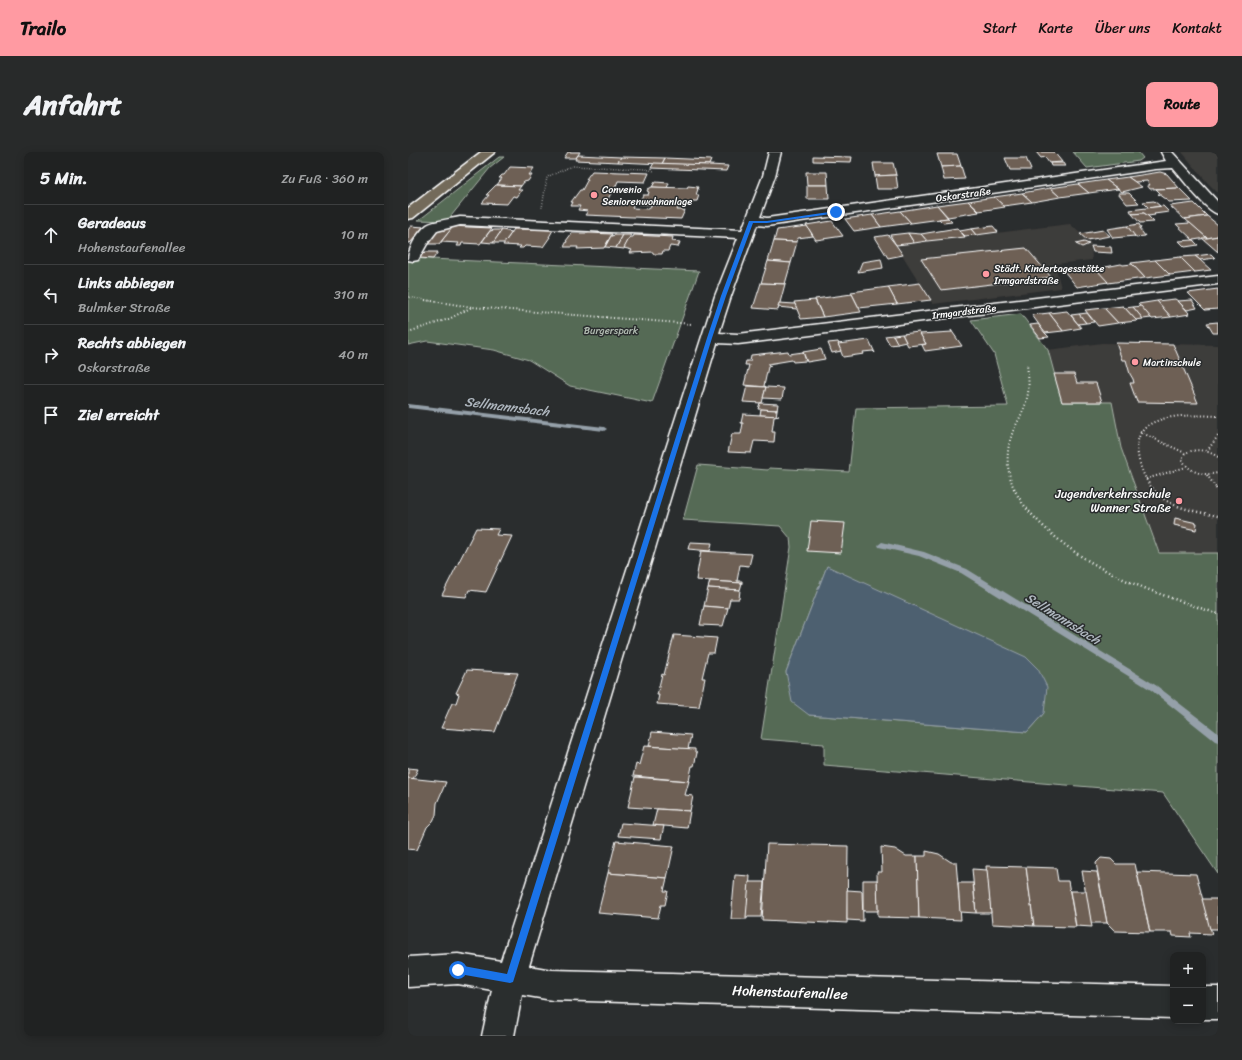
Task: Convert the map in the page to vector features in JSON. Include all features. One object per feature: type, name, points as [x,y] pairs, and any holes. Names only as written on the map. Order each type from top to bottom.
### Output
[{"type":"main road","points":[[408,215],[489,152]]},
{"type":"street","points":[[498,1036],[510,979],[712,332],[769,176],[776,152]]},
{"type":"street","points":[[1165,152],[1218,210]]},
{"type":"street","name":"Oskarstraße","points":[[413,257],[420,243],[432,228],[439,225],[460,221],[749,228],[767,222],[1156,165],[1175,164]]},
{"type":"street","name":"Irmgardstraße","points":[[712,332],[738,339],[1218,280]]},
{"type":"street","name":"Hohenstaufenallee","points":[[408,972],[458,970],[552,985],[1170,1002]]},
{"type":"street","points":[[1206,1003],[1218,1003]]},
{"type":"path","points":[[540,224],[547,177],[559,173],[565,168],[572,166],[645,169],[654,171]]},
{"type":"path","points":[[408,297],[472,307],[712,332]]},
{"type":"path","points":[[408,332],[464,313],[472,307]]},
{"type":"path","points":[[1027,364],[1029,387],[1027,402],[1009,443],[1007,454],[1011,482],[1023,505],[1048,532],[1081,557],[1105,572],[1149,591],[1218,614]]},
{"type":"path","points":[[1218,416],[1185,416],[1163,418],[1151,422],[1140,432],[1136,444],[1137,455],[1146,479],[1158,495],[1172,504],[1218,516]]},
{"type":"path","points":[[1140,432],[1185,453],[1195,450],[1207,451],[1218,457]]},
{"type":"path","points":[[1207,451],[1218,436]]},
{"type":"path","points":[[1185,453],[1182,459],[1186,467],[1195,472],[1206,474],[1218,472]]},
{"type":"path","points":[[1146,479],[1186,467]]},
{"type":"path","points":[[1206,474],[1218,491]]},
{"type":"shaded area","points":[[1182,152],[1218,152],[1218,193],[1206,181]]},
{"type":"shaded area","name":"Städt. Kindertagesstätte Irmgardstraße","points":[[1070,224],[1091,243],[1092,260],[1055,264],[1061,288],[933,304],[896,245]]},
{"type":"shaded area","points":[[1102,343],[1218,345],[1218,553],[1159,553],[1121,448],[1112,402],[1062,402],[1048,350]]},
{"type":"green space","points":[[1073,152],[1138,152],[1143,158],[1139,161],[1087,168]]},
{"type":"green space","points":[[499,157],[504,157],[490,168],[447,221],[418,220],[423,217]]},
{"type":"green space","name":"Burgerspark","points":[[408,258],[699,271],[652,403],[570,386],[529,360],[494,350],[427,341],[408,345]]},
{"type":"green space","points":[[1021,314],[1048,350],[1062,402],[1112,402],[1121,448],[1159,553],[1218,553],[1218,874],[1163,793],[824,765],[824,744],[761,739],[791,547],[790,538],[780,526],[683,520],[698,465],[768,470],[769,468],[849,472],[856,408],[1008,406],[994,354],[971,320]],"holes":[[[827,566],[1044,713],[1027,732],[809,715],[786,672]]]},
{"type":"water","points":[[827,566],[1026,657],[1038,669],[1047,687],[1044,713],[1027,732],[809,715],[792,702],[786,672]]},
{"type":"building","points":[[568,152],[580,152],[576,158],[564,158]]},
{"type":"building","points":[[1036,152],[1054,152],[1062,162],[1049,163],[1045,157],[1041,158]]},
{"type":"building","points":[[937,154],[957,154],[961,166],[941,167]]},
{"type":"building","points":[[578,155],[621,157],[618,162],[575,160]]},
{"type":"building","points":[[813,156],[852,157],[851,162],[813,161]]},
{"type":"building","points":[[621,157],[665,158],[662,164],[618,162]]},
{"type":"building","points":[[665,158],[711,160],[709,165],[662,164]]},
{"type":"building","points":[[1005,158],[1026,158],[1031,170],[1010,170]]},
{"type":"building","points":[[654,163],[728,166],[726,171],[651,168]]},
{"type":"building","points":[[873,163],[893,163],[896,175],[875,176]]},
{"type":"building","points":[[1050,163],[1063,163],[1065,166],[1051,166]]},
{"type":"building","points":[[961,166],[965,179],[944,180],[941,167]]},
{"type":"building","points":[[510,167],[534,168],[529,175],[532,175],[528,181],[524,182],[521,186],[497,185],[502,178],[499,178],[504,175]]},
{"type":"building","name":"Convenio Seniorenwohnanlage","points":[[592,171],[649,173],[645,182],[618,181],[613,193],[611,193],[607,201],[635,202],[632,208],[649,209],[651,205],[679,206],[677,210],[685,210],[681,219],[585,215],[588,211],[578,210],[580,206],[571,206],[573,202],[571,202],[580,190],[582,190],[588,179],[586,179]]},
{"type":"building","points":[[806,172],[827,172],[828,185],[807,185]]},
{"type":"building","points":[[1160,172],[1167,174],[1179,188],[1150,189],[1147,185],[1150,185],[1147,181],[1135,182],[1128,177]]},
{"type":"building","points":[[896,175],[898,189],[877,189],[875,176]]},
{"type":"building","points":[[1128,177],[1142,187],[1122,192],[1106,180]]},
{"type":"building","points":[[1106,180],[1118,189],[1089,193],[1078,184]]},
{"type":"building","points":[[655,182],[669,183],[667,188],[652,187]]},
{"type":"building","points":[[1078,184],[1089,193],[1060,197],[1050,188]]},
{"type":"building","points":[[496,185],[521,186],[518,190],[522,190],[517,197],[513,196],[507,204],[482,203],[489,195],[486,195]]},
{"type":"building","points":[[807,185],[828,185],[829,199],[807,199]]},
{"type":"building","points":[[688,186],[698,187],[696,195],[699,195],[697,201],[693,201],[691,206],[638,204],[643,195],[648,195],[648,189],[652,187],[687,188]]},
{"type":"building","points":[[1050,188],[1060,197],[1032,202],[1022,193]]},
{"type":"building","points":[[1179,188],[1192,201],[1169,202],[1158,194],[1161,194],[1156,189]]},
{"type":"building","points":[[1022,193],[1032,202],[1004,206],[994,197]]},
{"type":"building","points":[[1118,193],[1129,193],[1139,203],[1127,204]]},
{"type":"building","points":[[994,197],[1005,207],[979,211],[968,201]]},
{"type":"building","points":[[968,201],[979,212],[948,217],[937,205]]},
{"type":"building","points":[[1154,201],[1160,206],[1149,208],[1143,202]]},
{"type":"building","points":[[1194,203],[1207,216],[1184,219],[1170,206]]},
{"type":"building","points":[[937,205],[948,218],[911,223],[900,211]]},
{"type":"building","points":[[1163,206],[1169,212],[1148,216],[1144,213],[1132,214],[1130,210]]},
{"type":"building","points":[[900,211],[911,223],[881,227],[872,215]]},
{"type":"building","points":[[1144,213],[1154,222],[1140,223],[1132,214]]},
{"type":"building","points":[[872,215],[881,227],[854,231],[845,219]]},
{"type":"building","points":[[1207,216],[1218,225],[1218,236],[1207,238],[1185,219]]},
{"type":"building","points":[[948,218],[952,222],[943,223],[939,219]]},
{"type":"building","points":[[832,221],[843,236],[816,240],[806,225]]},
{"type":"building","points":[[1190,223],[1207,238],[1193,240],[1176,224]]},
{"type":"building","points":[[1139,224],[1141,228],[1139,228],[1145,236],[1135,237],[1127,226]]},
{"type":"building","points":[[411,226],[424,227],[410,243],[408,243],[408,230]]},
{"type":"building","points":[[453,226],[492,228],[480,244],[462,243],[461,246],[457,246],[459,243],[441,242]]},
{"type":"building","points":[[807,226],[813,236],[798,238],[797,242],[774,241],[777,230]]},
{"type":"building","points":[[993,226],[998,232],[976,235],[971,229]]},
{"type":"building","points":[[1127,226],[1135,236],[1113,238],[1107,229]]},
{"type":"building","points":[[439,227],[452,228],[439,244],[426,244]]},
{"type":"building","points":[[957,228],[965,237],[927,241],[921,234]]},
{"type":"building","points":[[514,229],[553,230],[543,247],[525,246],[523,248],[519,248],[521,246],[503,245]]},
{"type":"building","points":[[971,229],[976,235],[965,236],[960,231]]},
{"type":"building","points":[[502,230],[493,243],[482,242],[490,231]]},
{"type":"building","points":[[502,230],[512,232],[504,243],[493,243]]},
{"type":"building","points":[[1103,230],[1110,236],[1087,240],[1080,234]]},
{"type":"building","points":[[572,233],[612,234],[604,248],[577,249],[578,247],[564,247],[566,241]]},
{"type":"building","points":[[908,233],[914,243],[896,245],[890,235]]},
{"type":"building","points":[[908,233],[921,234],[927,241],[914,243]]},
{"type":"building","points":[[623,235],[616,248],[605,247],[611,236]]},
{"type":"building","points":[[623,235],[631,235],[624,249],[616,248]]},
{"type":"building","points":[[634,235],[673,237],[672,241],[680,242],[678,247],[670,246],[668,251],[663,251],[662,254],[653,254],[653,252],[630,253],[632,250],[624,248],[630,237],[633,237]]},
{"type":"building","points":[[888,235],[903,255],[888,258],[875,237]]},
{"type":"building","points":[[1218,236],[1218,252],[1202,238],[1207,238]]},
{"type":"building","points":[[1193,240],[1198,245],[1185,247],[1179,241]]},
{"type":"building","points":[[774,241],[797,242],[791,263],[768,261]]},
{"type":"building","points":[[1084,242],[1089,244],[1082,247],[1076,244]]},
{"type":"building","points":[[1091,246],[1111,247],[1112,253],[1093,252]]},
{"type":"building","points":[[1026,248],[1051,277],[941,290],[921,259]]},
{"type":"building","points":[[425,252],[438,252],[433,259],[419,258]]},
{"type":"building","points":[[1211,254],[1215,258],[1200,260],[1195,256]]},
{"type":"building","points":[[1195,256],[1211,270],[1195,272],[1180,257]]},
{"type":"building","points":[[1180,257],[1195,272],[1170,275],[1155,260]]},
{"type":"building","points":[[881,259],[883,268],[858,272],[862,262]]},
{"type":"building","points":[[1155,260],[1170,275],[1145,278],[1131,263]]},
{"type":"building","points":[[768,261],[791,263],[785,284],[761,283]]},
{"type":"building","points":[[1121,264],[1132,264],[1145,278],[1108,283],[1095,269]]},
{"type":"building","points":[[1096,269],[1108,282],[1077,287],[1064,271],[1075,270],[1077,272]]},
{"type":"building","points":[[761,283],[785,284],[778,310],[753,308]]},
{"type":"building","points":[[920,283],[931,300],[897,304],[888,287]]},
{"type":"building","points":[[888,287],[897,304],[859,308],[851,292]]},
{"type":"building","points":[[1218,289],[1218,309],[1205,310],[1188,293]]},
{"type":"building","points":[[852,294],[861,312],[823,317],[815,299]]},
{"type":"building","points":[[1175,299],[1190,314],[1171,317],[1157,301]]},
{"type":"building","points":[[815,300],[823,317],[801,319],[794,302]]},
{"type":"building","points":[[1192,300],[1197,308],[1187,310],[1178,301]]},
{"type":"building","points":[[1157,301],[1171,317],[1152,319],[1138,304]]},
{"type":"building","points":[[779,303],[795,304],[797,309],[778,307]]},
{"type":"building","points":[[1123,306],[1137,321],[1118,323],[1104,308]]},
{"type":"building","points":[[1141,306],[1151,318],[1143,319],[1133,307]]},
{"type":"building","points":[[1133,307],[1143,319],[1136,320],[1125,308]]},
{"type":"building","points":[[1104,308],[1118,323],[1098,326],[1085,310]]},
{"type":"building","points":[[1067,311],[1081,328],[1063,331],[1049,313]]},
{"type":"building","points":[[1049,313],[1063,331],[1045,333],[1032,315]]},
{"type":"building","points":[[1087,313],[1094,322],[1086,323],[1079,314]]},
{"type":"building","points":[[1079,314],[1086,323],[1078,324],[1071,315]]},
{"type":"building","points":[[1218,322],[1218,333],[1213,333],[1207,323]]},
{"type":"building","points":[[1038,324],[1049,337],[1040,338],[1030,325]]},
{"type":"building","points":[[951,330],[962,346],[925,351],[922,345],[926,344],[920,334],[952,332]]},
{"type":"building","points":[[919,332],[926,344],[908,346],[902,334]]},
{"type":"building","points":[[902,334],[906,342],[897,344],[893,335]]},
{"type":"building","points":[[893,335],[898,344],[890,345],[885,336]]},
{"type":"building","points":[[869,340],[875,353],[873,351],[863,352],[864,354],[843,357],[838,344]]},
{"type":"building","points":[[838,342],[841,351],[832,353],[828,343]]},
{"type":"building","points":[[1116,343],[1173,344],[1198,403],[1137,402],[1130,383],[1134,383],[1133,379],[1126,360],[1122,360]]},
{"type":"building","points":[[821,349],[825,359],[807,362],[803,352]]},
{"type":"building","points":[[788,351],[789,354],[803,352],[806,361],[793,362],[792,360],[768,364],[771,366],[768,367],[764,386],[766,387],[744,385],[749,365],[745,365],[746,361],[750,361],[751,355]]},
{"type":"building","points":[[1054,374],[1074,374],[1077,383],[1096,383],[1102,402],[1062,402]]},
{"type":"building","points":[[747,386],[766,387],[762,403],[743,402]]},
{"type":"building","points":[[766,387],[784,388],[782,399],[763,398]]},
{"type":"building","points":[[760,403],[778,404],[777,410],[758,409]]},
{"type":"building","points":[[761,409],[777,410],[776,416],[760,415]]},
{"type":"building","points":[[743,414],[779,416],[774,417],[772,432],[775,432],[774,442],[754,441],[751,453],[728,452],[732,434],[741,434]]},
{"type":"building","points":[[1175,518],[1197,523],[1196,530],[1174,525]]},
{"type":"building","points":[[811,521],[845,523],[841,553],[807,551]]},
{"type":"building","points":[[476,528],[499,529],[496,535],[512,536],[486,592],[469,590],[466,597],[442,595]]},
{"type":"building","points":[[690,542],[712,543],[710,551],[688,549]]},
{"type":"building","points":[[701,551],[752,554],[749,566],[740,565],[737,581],[742,581],[742,583],[696,580]]},
{"type":"building","points":[[710,581],[742,583],[740,590],[708,588]]},
{"type":"building","points":[[708,588],[740,590],[739,599],[730,599],[728,608],[704,606]]},
{"type":"building","points":[[704,606],[728,608],[723,626],[700,625]]},
{"type":"building","points":[[674,635],[717,638],[714,653],[708,653],[702,678],[705,678],[699,707],[657,704],[659,695],[657,695],[662,674],[664,675]]},
{"type":"building","points":[[467,670],[518,673],[495,732],[441,728],[452,703],[456,703],[459,694],[456,693]]},
{"type":"building","points":[[652,732],[691,735],[688,749],[649,746]]},
{"type":"building","points":[[644,746],[695,749],[695,752],[697,753],[694,766],[692,766],[689,781],[633,776],[636,764],[639,765]]},
{"type":"building","points":[[408,768],[418,769],[413,779],[408,778]]},
{"type":"building","points":[[635,777],[689,781],[685,795],[693,796],[690,811],[628,807]]},
{"type":"building","points":[[408,778],[446,782],[437,803],[436,815],[427,827],[417,850],[408,849]]},
{"type":"building","points":[[657,809],[690,811],[687,828],[653,825]]},
{"type":"building","points":[[621,823],[664,826],[661,839],[618,836]]},
{"type":"building","points":[[616,841],[674,846],[667,878],[608,873]]},
{"type":"building","points":[[767,844],[848,846],[847,923],[762,920]]},
{"type":"building","points":[[881,847],[895,849],[906,856],[917,856],[919,918],[878,917],[877,872],[882,872]]},
{"type":"building","points":[[926,851],[939,854],[951,862],[956,862],[961,920],[919,918],[917,856],[926,856]]},
{"type":"building","points":[[1101,858],[1111,859],[1116,864],[1135,864],[1150,932],[1115,931],[1107,923],[1096,863]]},
{"type":"building","points":[[986,866],[1026,867],[1034,926],[992,924]]},
{"type":"building","points":[[1026,867],[1056,868],[1058,881],[1068,881],[1076,927],[1034,926]]},
{"type":"building","points":[[972,869],[987,870],[991,913],[976,913]]},
{"type":"building","points":[[1082,871],[1097,872],[1107,923],[1091,923]]},
{"type":"building","points":[[1137,872],[1196,874],[1212,934],[1190,933],[1191,937],[1173,936],[1172,932],[1150,932]]},
{"type":"building","points":[[608,873],[667,878],[664,891],[668,891],[665,905],[661,905],[658,918],[598,913]]},
{"type":"building","points":[[735,875],[750,876],[747,919],[731,919]]},
{"type":"building","points":[[863,880],[877,880],[878,911],[863,911]]},
{"type":"building","points":[[749,882],[764,882],[761,917],[746,917]]},
{"type":"building","points":[[958,883],[973,883],[976,913],[960,912]]},
{"type":"building","points":[[847,890],[862,891],[863,921],[847,920]]},
{"type":"building","points":[[1070,891],[1086,891],[1092,927],[1076,926]]},
{"type":"building","points":[[1202,899],[1218,899],[1218,929],[1210,929]]},
{"type":"waterway","name":"Sellmannsbach","points":[[408,406],[604,429]]},
{"type":"waterway","name":"Sellmannsbach","points":[[882,545],[921,554],[964,571],[1154,688],[1218,738]]},
{"type":"place","name":"Convenio Seniorenwohnanlage","points":[[594,195]]},
{"type":"place","name":"Städt. Kindertagesstätte Irmgardstraße","points":[[986,274]]},
{"type":"place","name":"Martinschule","points":[[1135,362]]},
{"type":"place","name":"Jugendverkehrsschule Wanner Straße","points":[[1179,501]]},
{"type":"route","points":[[458,970],[510,979],[723,296],[751,221],[767,222],[836,212]]}]
